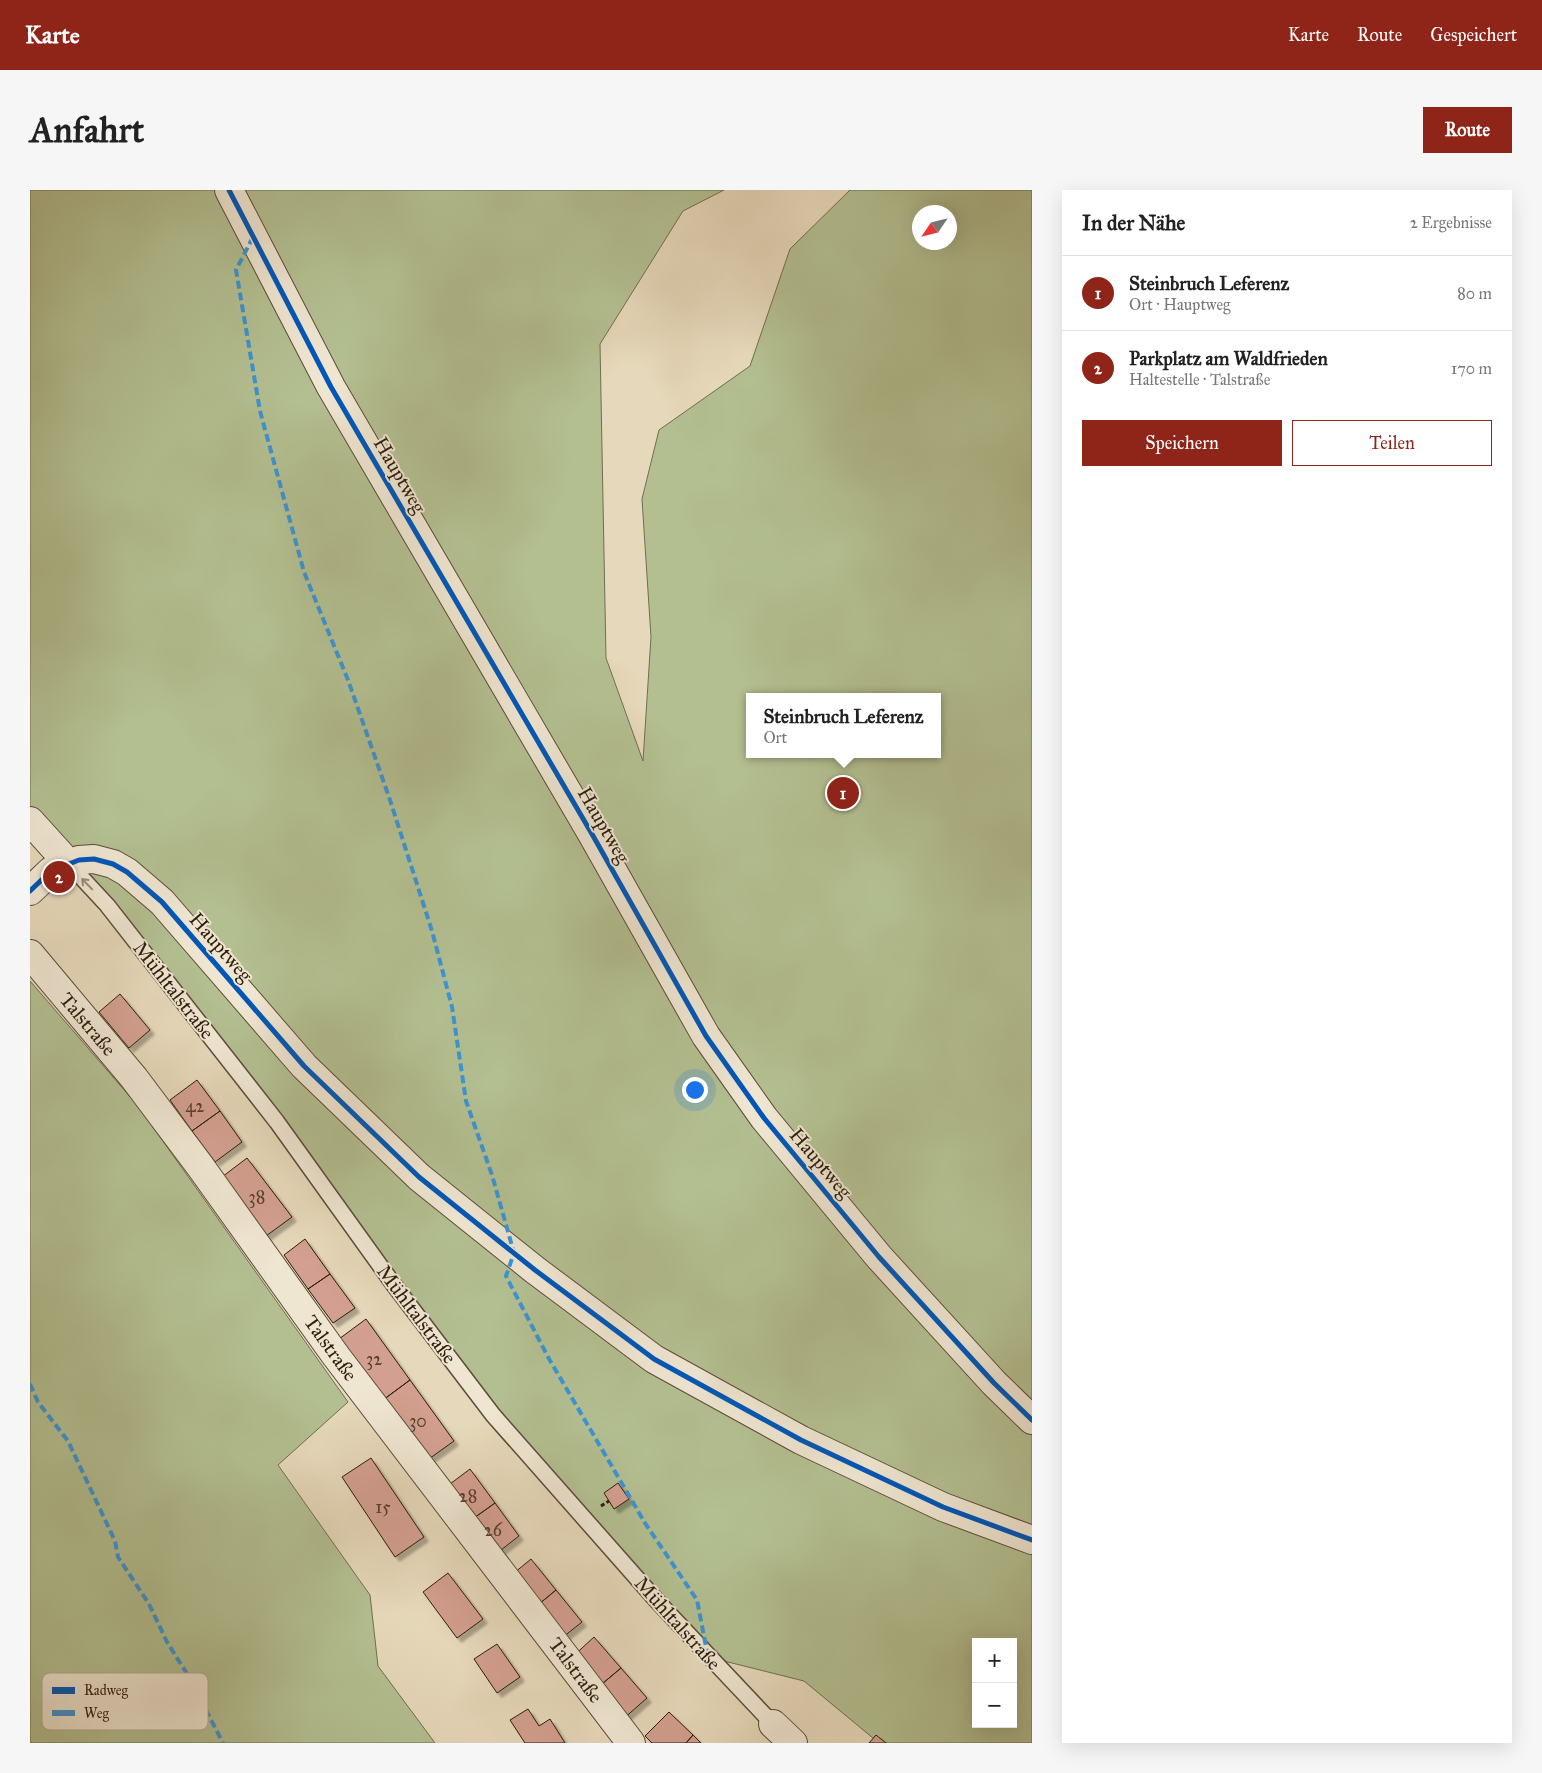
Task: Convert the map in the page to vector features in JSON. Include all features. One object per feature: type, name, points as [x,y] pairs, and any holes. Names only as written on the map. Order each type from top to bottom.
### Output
[{"type":"street","name":"Hauptweg","points":[[229,190],[331,387],[592,834],[706,1036],[764,1118],[879,1257],[994,1383],[1032,1420]]},
{"type":"street","points":[[30,821],[68,863],[51,871],[30,891]]},
{"type":"street","name":"Hauptweg","points":[[68,863],[94,859],[113,864],[127,872],[162,902],[304,1066],[419,1176],[535,1270],[654,1359],[801,1440],[943,1508],[1032,1540]]},
{"type":"street","name":"Talstraße","points":[[30,954],[134,1078],[200,1166],[336,1356],[631,1743]]},
{"type":"street","name":"Mühltalstraße","points":[[773,1724],[792,1743]]},
{"type":"lane","name":"Mühltalstraße","points":[[68,863],[107,905],[277,1122],[394,1285],[493,1415],[657,1601],[773,1724]]},
{"type":"green space","points":[[30,190],[724,190],[683,211],[600,344],[606,658],[643,761],[651,637],[642,499],[659,430],[750,366],[790,249],[850,190],[1032,190],[1032,1743],[879,1743],[804,1681],[708,1657],[493,1415],[277,1122],[30,822]]},
{"type":"green space","points":[[30,981],[138,1106],[348,1402],[278,1465],[370,1595],[378,1666],[435,1743],[30,1743]]},
{"type":"building","points":[[120,994],[150,1030],[129,1048],[99,1012]]},
{"type":"building","points":[[197,1080],[220,1111],[192,1131],[170,1100]]},
{"type":"building","points":[[220,1111],[242,1142],[215,1162],[192,1131]]},
{"type":"building","points":[[247,1158],[292,1217],[266,1236],[222,1177]]},
{"type":"building","points":[[305,1239],[330,1274],[308,1289],[284,1255]]},
{"type":"building","points":[[330,1274],[355,1308],[333,1323],[308,1289]]},
{"type":"building","points":[[366,1319],[410,1380],[383,1400],[339,1339]]},
{"type":"building","points":[[410,1380],[454,1441],[426,1461],[383,1400]]},
{"type":"building","points":[[371,1458],[424,1537],[395,1557],[342,1477]]},
{"type":"building","points":[[470,1469],[495,1503],[467,1523],[442,1490]]},
{"type":"building","points":[[618,1483],[629,1499],[614,1509],[604,1493]]},
{"type":"building","points":[[495,1503],[519,1536],[492,1557],[467,1523]]},
{"type":"building","points":[[531,1559],[556,1590],[533,1609],[508,1578]]},
{"type":"building","points":[[448,1573],[483,1619],[457,1638],[423,1592]]},
{"type":"building","points":[[556,1590],[582,1622],[558,1641],[533,1609]]},
{"type":"building","points":[[594,1637],[621,1668],[596,1689],[569,1660]]},
{"type":"building","points":[[497,1644],[520,1677],[497,1693],[474,1659]]},
{"type":"building","points":[[621,1668],[647,1698],[622,1720],[596,1689]]},
{"type":"building","points":[[528,1709],[539,1726],[550,1719],[565,1743],[525,1743],[510,1720]]},
{"type":"building","points":[[669,1712],[693,1735],[686,1743],[652,1743],[645,1736]]},
{"type":"building","points":[[693,1735],[701,1743],[686,1743]]},
{"type":"building","points":[[876,1735],[886,1743],[869,1743]]},
{"type":"marked path","points":[[253,237],[236,270],[260,411],[304,572],[348,680],[390,800],[432,931],[452,1007],[466,1101],[492,1175],[514,1253],[506,1276],[548,1357],[645,1523],[697,1600],[708,1657]]},
{"type":"marked path","points":[[30,1384],[38,1402],[68,1441],[115,1541],[118,1557],[149,1604],[167,1642],[186,1673]]},
{"type":"marked path","points":[[208,1714],[223,1743]]},
{"type":"cycle path","points":[[229,190],[331,387],[592,834],[706,1036],[764,1118],[879,1257],[994,1383],[1032,1420]]},
{"type":"cycle path","points":[[30,891],[51,871],[79,860],[94,859],[113,864],[127,872],[162,902],[304,1066],[419,1177],[535,1270],[654,1359],[801,1440],[943,1507],[1032,1540]]},
{"type":"place","name":"Steinbruch Leferenz","points":[[843,793]]},
{"type":"place","name":"Parkplatz am Waldfrieden","points":[[59,877]]}]
